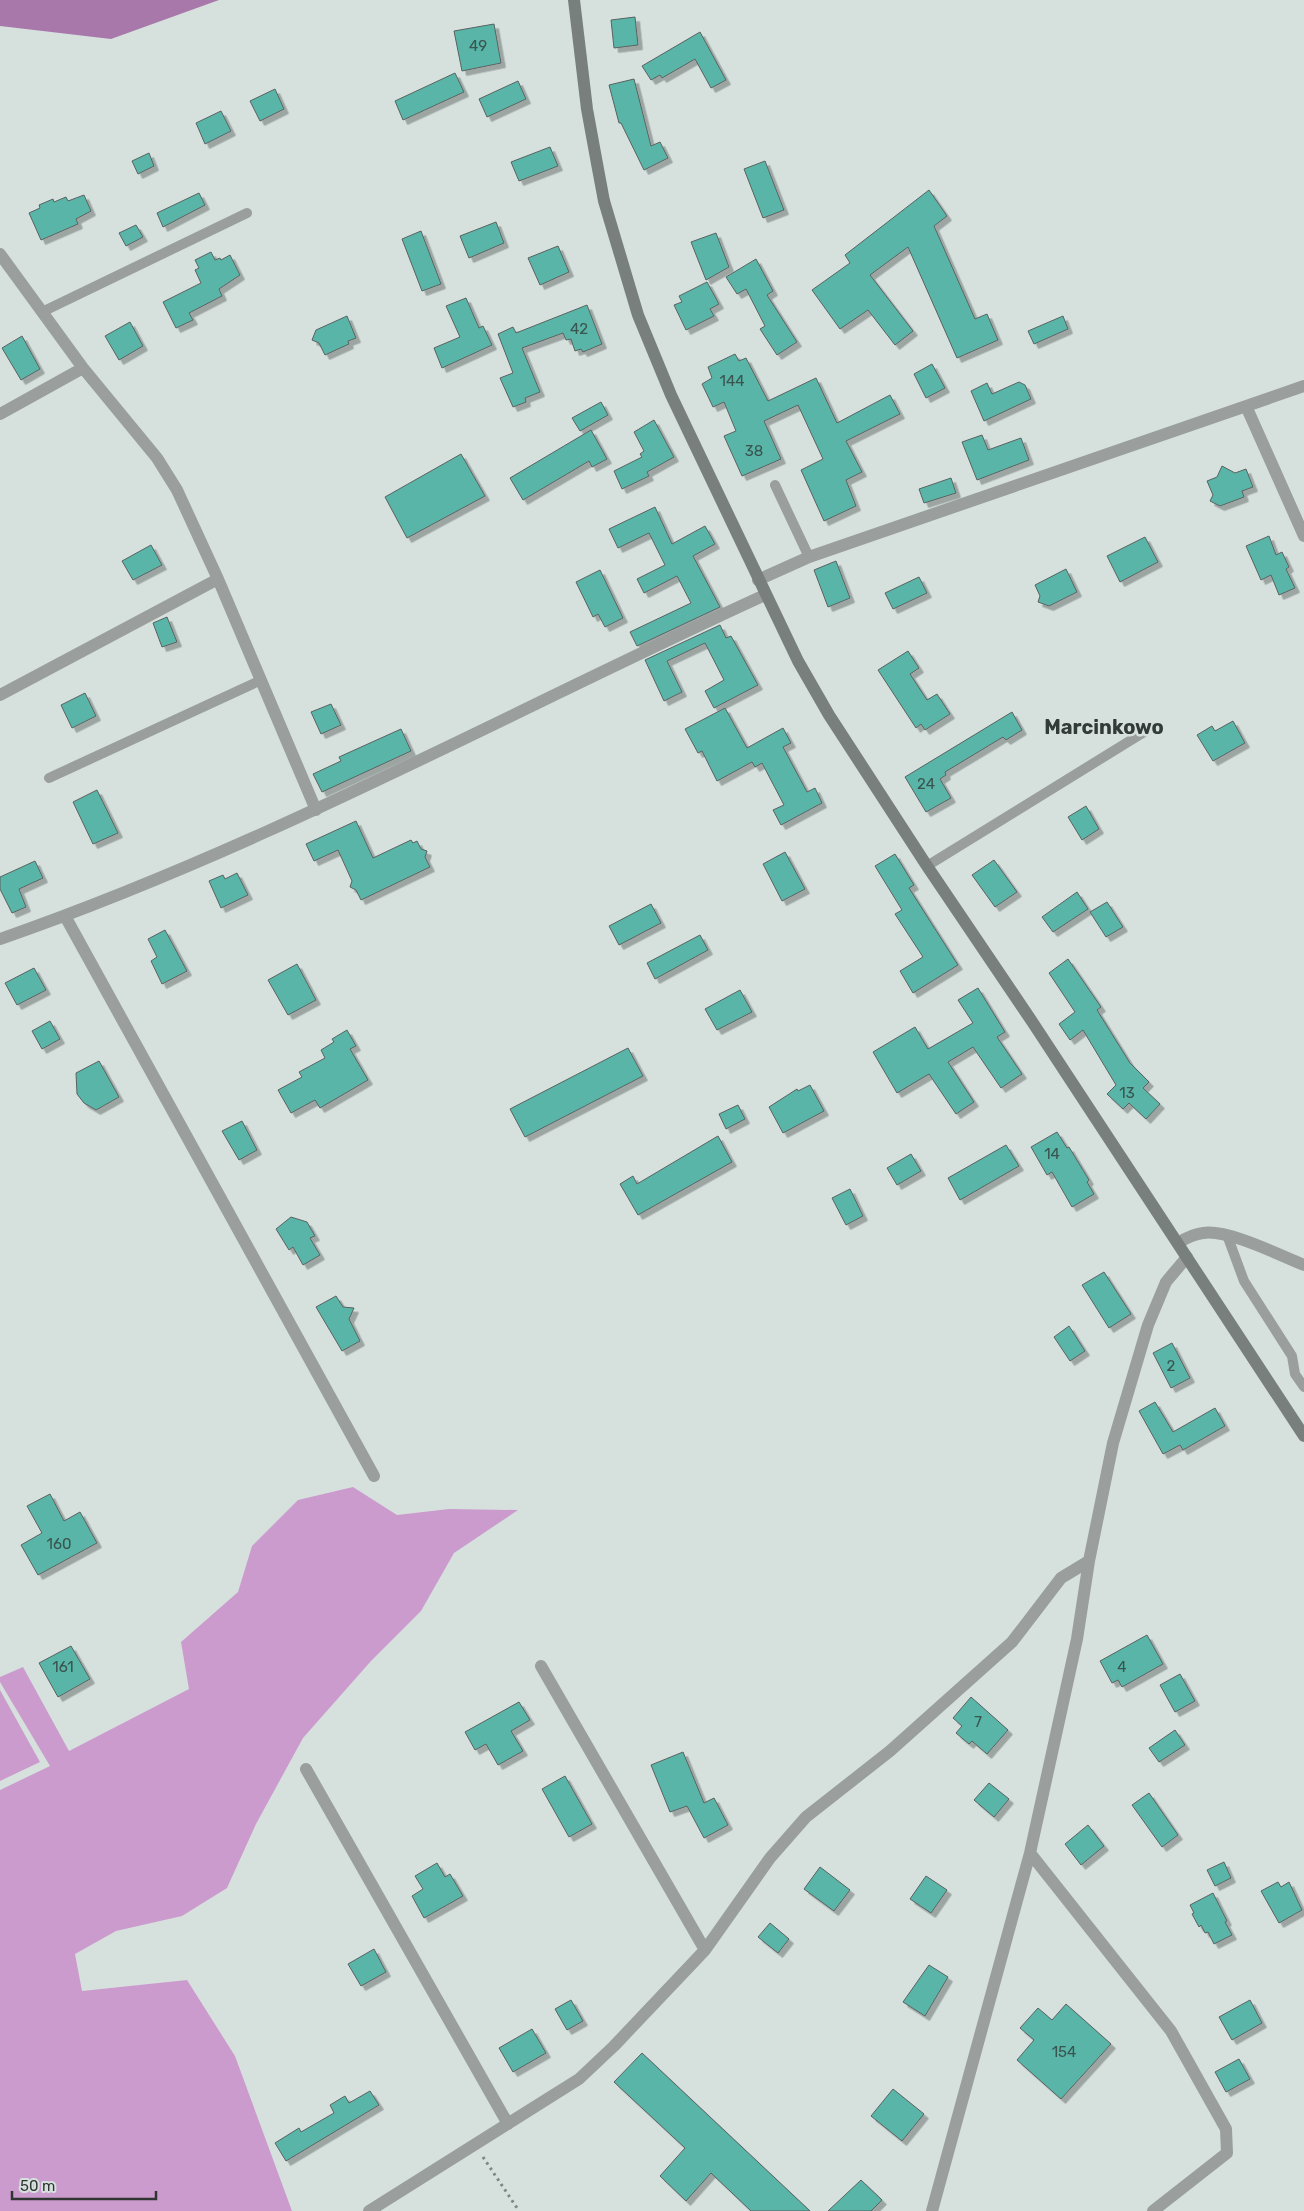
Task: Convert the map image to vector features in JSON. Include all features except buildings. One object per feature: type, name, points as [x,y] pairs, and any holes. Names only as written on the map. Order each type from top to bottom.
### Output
[{"type":"street","points":[[574,0],[596,160],[604,201],[625,274],[654,355],[765,595],[798,661],[829,715],[1304,1434]]},
{"type":"street","points":[[0,254],[83,368],[157,458],[176,490],[218,579],[259,681],[316,810]]},
{"type":"street","points":[[0,414],[83,368]]},
{"type":"street","points":[[758,580],[809,557],[1304,386]]},
{"type":"street","points":[[1246,406],[1304,536]]},
{"type":"street","points":[[0,695],[218,579]]},
{"type":"street","points":[[0,939],[66,916],[316,810],[765,595]]},
{"type":"street","points":[[66,916],[374,1476]]},
{"type":"street","points":[[1178,1244],[1192,1235],[1205,1232],[1227,1234],[1304,1265]]},
{"type":"street","points":[[932,2211],[1030,1853],[1077,1640],[1089,1561],[1112,1443],[1148,1325],[1166,1282],[1186,1257]]},
{"type":"street","points":[[369,2211],[579,2079],[614,2046],[705,1950],[770,1858],[806,1817],[890,1751],[1012,1642],[1061,1578],[1089,1561]]},
{"type":"street","points":[[541,1666],[705,1950]]},
{"type":"street","points":[[306,1769],[508,2124]]},
{"type":"street","points":[[1030,1853],[1171,2031],[1226,2129],[1227,2153],[1153,2211]]},
{"type":"lane","points":[[42,312],[247,213]]},
{"type":"lane","points":[[775,485],[809,557]]},
{"type":"lane","points":[[49,778],[259,681]]},
{"type":"lane","points":[[928,866],[1149,729]]},
{"type":"lane","points":[[1227,1234],[1244,1281],[1292,1356],[1295,1374],[1304,1388]]},
{"type":"path","points":[[475,2146],[519,2211]]},
{"type":"shaded area","points":[[0,0],[219,0],[111,39],[0,26]]},
{"type":"shaded area","points":[[353,1487],[397,1515],[449,1509],[518,1510],[454,1553],[421,1611],[371,1661],[303,1738],[256,1824],[227,1888],[182,1916],[116,1931],[75,1954],[82,1991],[187,1980],[235,2056],[292,2211],[0,2211],[0,1790],[50,1766],[0,1682],[0,1677],[23,1667],[69,1751],[189,1689],[181,1642],[238,1592],[252,1546],[298,1500]]},
{"type":"shaded area","points":[[0,1690],[40,1762],[0,1781]]},
{"type":"district","name":"Marcinkowo","points":[[1104,727]]}]
